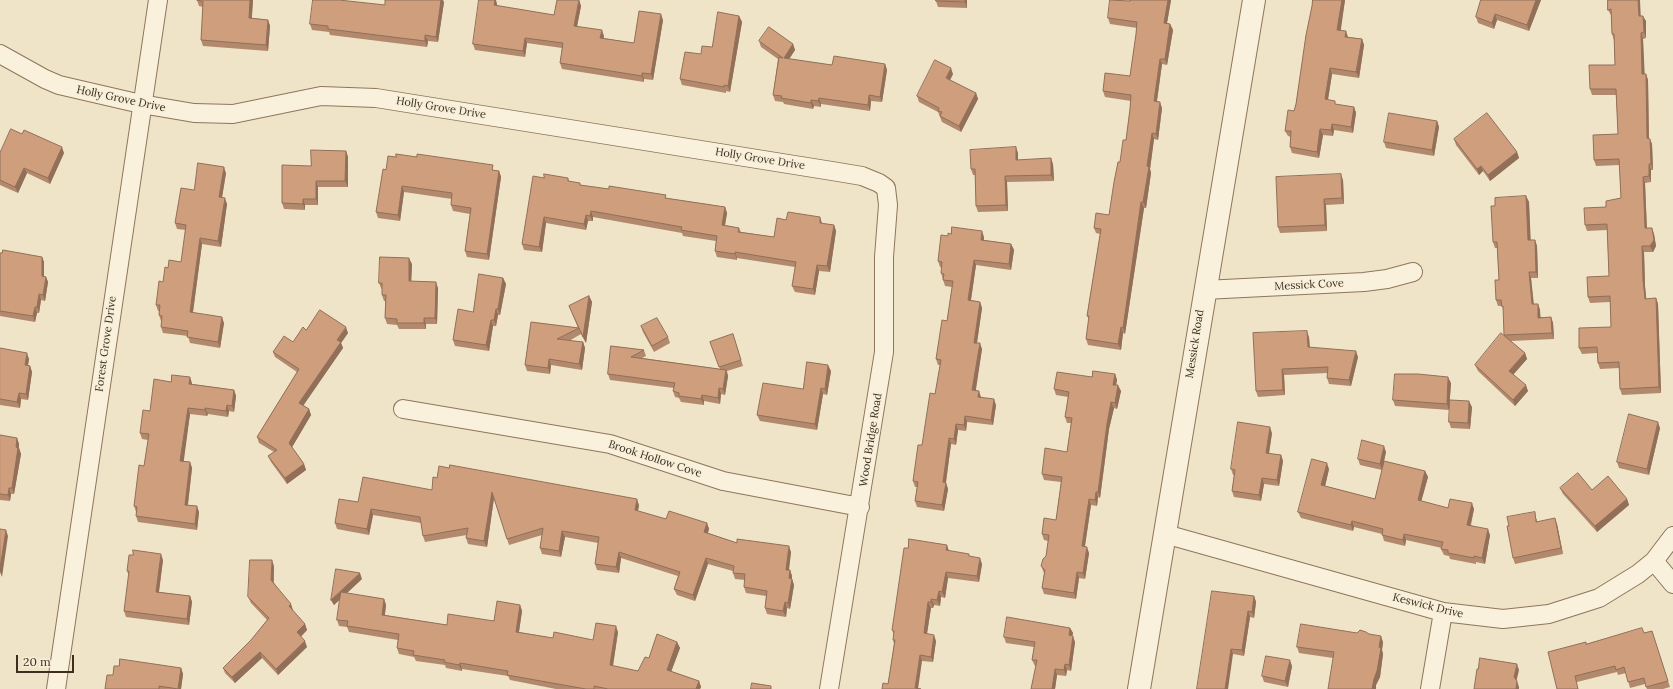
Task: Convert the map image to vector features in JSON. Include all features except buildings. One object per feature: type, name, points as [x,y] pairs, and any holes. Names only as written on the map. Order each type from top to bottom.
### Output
[{"type":"street","name":"Forest Grove Drive","points":[[56,689],[141,104],[158,0]]},
{"type":"street","name":"Messick Road","points":[[1139,689],[1204,290],[1254,0]]},
{"type":"street","name":"Holly Grove Drive","points":[[0,54],[45,79],[59,85],[141,104],[214,114],[253,111],[321,96],[338,95],[376,98],[858,175],[871,179],[886,188]]},
{"type":"street","name":"Wood Bridge Road","points":[[829,689],[860,507],[884,352],[884,271],[888,205],[886,188]]},
{"type":"street","name":"Messick Cove","points":[[1204,290],[1364,282],[1387,279],[1413,272]]},
{"type":"street","name":"Brook Hollow Cove","points":[[402,409],[604,443],[631,450],[723,481],[860,507]]},
{"type":"street","name":"Keswick Drive","points":[[1165,534],[1443,612],[1503,619],[1549,614],[1599,598],[1622,586],[1654,561],[1673,536]]},
{"type":"street","points":[[1654,561],[1673,584]]},
{"type":"street","points":[[1430,689],[1443,612]]}]
